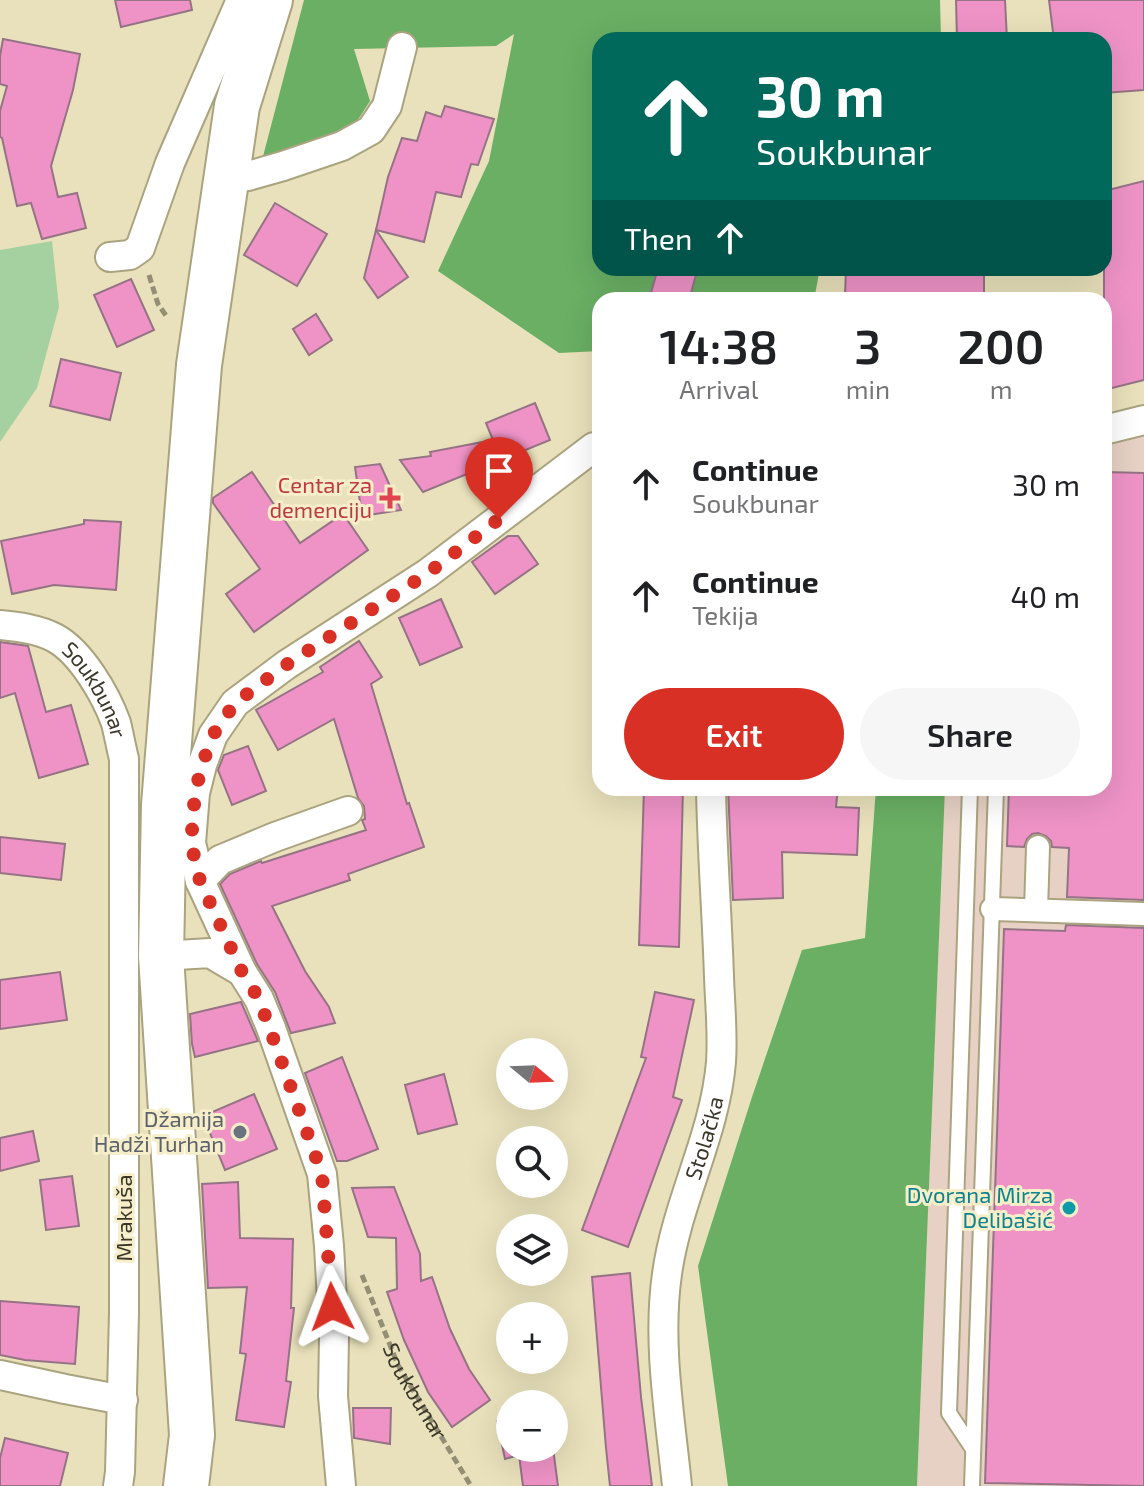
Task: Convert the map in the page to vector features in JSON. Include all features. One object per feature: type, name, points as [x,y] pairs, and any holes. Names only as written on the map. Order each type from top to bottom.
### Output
[{"type":"main road","points":[[186,1486],[192,1435],[161,956],[143,807],[187,500],[199,365],[237,106],[270,0]]},
{"type":"street","points":[[110,257],[130,255],[140,248],[170,163],[241,0]]},
{"type":"street","points":[[226,178],[248,176],[283,166],[342,146],[371,130],[387,106],[402,47]]},
{"type":"street","points":[[1112,428],[1144,420]]},
{"type":"street","points":[[341,1486],[333,1396],[331,1276],[322,1174],[259,999],[242,972],[200,881],[191,843],[195,793],[213,735],[235,703],[286,665],[428,573],[592,449]]},
{"type":"street","name":"Soukbunar","points":[[0,625],[51,636],[68,646],[84,665],[108,704],[124,759],[143,807]]},
{"type":"street","name":"Stolačka","points":[[677,1486],[665,1368],[663,1307],[676,1230],[716,1100],[721,1060],[711,796]]},
{"type":"street","name":"Mrakuša","points":[[118,1486],[143,807]]},
{"type":"street","points":[[200,881],[220,860],[348,811]]},
{"type":"street","points":[[1036,910],[1038,847]]},
{"type":"street","points":[[992,909],[1144,914]]},
{"type":"street","points":[[161,956],[210,953],[242,972]]},
{"type":"street","points":[[0,1375],[123,1400]]},
{"type":"lane","points":[[970,796],[949,1413],[973,1450]]},
{"type":"lane","points":[[972,1486],[996,796]]},
{"type":"path","points":[[140,248],[158,304],[199,365]]},
{"type":"path","name":"Soukbunar","points":[[357,1262],[398,1365],[471,1486]]},
{"type":"shaded area","points":[[1144,430],[1144,1486],[917,1486],[945,796],[1112,796],[1112,438]]},
{"type":"green space","points":[[304,0],[940,0],[941,32],[592,32],[592,276],[818,276],[816,292],[592,292],[592,351],[559,353],[438,271],[489,161],[514,34],[496,46],[354,49],[370,101],[343,143],[261,164]]},
{"type":"green space","points":[[52,241],[59,307],[37,388],[0,442],[0,250]]},
{"type":"green space","points":[[875,796],[945,796],[917,1486],[728,1486],[698,1266],[802,950],[865,938]]},
{"type":"building","points":[[115,0],[190,0],[192,10],[121,27]]},
{"type":"building","points":[[956,0],[1005,0],[1007,32],[957,32]]},
{"type":"building","points":[[1049,0],[1144,0],[1144,90],[1112,92],[1112,32],[1053,32]]},
{"type":"building","points":[[3,39],[80,54],[51,166],[58,197],[77,193],[86,228],[42,239],[31,203],[17,206],[0,137],[0,111],[7,86],[0,84]]},
{"type":"building","points":[[445,106],[494,119],[478,165],[471,164],[461,197],[436,192],[424,242],[376,230],[388,177],[402,138],[417,141],[426,112],[441,117]]},
{"type":"building","points":[[1144,181],[1144,380],[1112,388],[1112,292],[1104,292],[1104,276],[1112,276],[1112,189]]},
{"type":"building","points":[[275,203],[327,234],[297,286],[244,255]]},
{"type":"building","points":[[376,230],[408,277],[378,298],[364,278]]},
{"type":"building","points":[[656,276],[696,276],[691,292],[651,292]]},
{"type":"building","points":[[846,276],[984,276],[984,292],[845,292]]},
{"type":"building","points":[[131,279],[154,330],[117,347],[94,295]]},
{"type":"building","points":[[316,314],[332,340],[309,355],[293,329]]},
{"type":"building","points":[[61,359],[121,373],[110,420],[50,406]]},
{"type":"building","points":[[535,403],[550,440],[423,492],[400,460],[431,456],[430,452],[493,440],[486,423]]},
{"type":"building","points":[[380,464],[401,510],[362,516],[355,467]]},
{"type":"building","points":[[252,472],[300,543],[343,514],[368,550],[254,632],[226,594],[260,569],[213,503],[213,498]]},
{"type":"building","points":[[1112,472],[1144,473],[1144,900],[1067,897],[1069,848],[1052,847],[1046,836],[1038,833],[1027,839],[1024,847],[1007,846],[1009,796],[1112,796]]},
{"type":"building","points":[[84,520],[121,522],[116,590],[54,585],[12,594],[1,541],[84,524]]},
{"type":"building","points":[[508,536],[518,536],[538,564],[495,594],[472,562]]},
{"type":"building","points":[[441,599],[462,647],[420,665],[399,618]]},
{"type":"building","points":[[359,641],[382,677],[371,684],[407,804],[424,847],[348,874],[350,880],[272,906],[335,1023],[291,1033],[275,992],[257,964],[220,884],[230,874],[261,861],[366,830],[362,820],[365,819],[364,806],[358,798],[334,719],[278,750],[256,710],[323,672],[320,667]]},
{"type":"building","points":[[0,642],[28,646],[46,712],[71,705],[88,764],[39,778],[15,693],[0,698]]},
{"type":"building","points":[[248,746],[266,791],[232,805],[218,770],[224,755]]},
{"type":"building","points":[[644,796],[683,796],[679,947],[639,945]]},
{"type":"building","points":[[728,796],[837,796],[836,807],[859,808],[857,855],[782,852],[783,898],[733,900]]},
{"type":"building","points":[[0,837],[65,844],[61,880],[0,873]]},
{"type":"building","name":"Dvorana Mirza Delibašić","points":[[1066,925],[1144,928],[1144,1486],[985,1483],[1004,929],[1065,931]]},
{"type":"building","points":[[60,972],[67,1020],[0,1029],[0,980]]},
{"type":"building","points":[[655,992],[694,1000],[673,1097],[682,1100],[628,1247],[582,1230],[646,1058],[641,1057]]},
{"type":"building","points":[[241,1002],[258,1041],[195,1057],[190,1014]]},
{"type":"building","points":[[342,1057],[378,1149],[347,1161],[337,1161],[305,1073]]},
{"type":"building","points":[[444,1074],[457,1124],[418,1134],[405,1085]]},
{"type":"building","name":"Džamija Hadži Turhan","points":[[254,1094],[277,1149],[225,1170],[203,1116]]},
{"type":"building","points":[[33,1131],[39,1161],[0,1171],[0,1138]]},
{"type":"building","points":[[72,1176],[79,1226],[46,1230],[40,1180]]},
{"type":"building","points":[[238,1182],[240,1238],[293,1239],[291,1308],[294,1308],[286,1381],[291,1382],[284,1427],[236,1420],[246,1354],[240,1353],[247,1287],[208,1288],[202,1184]]},
{"type":"building","points":[[394,1187],[420,1254],[421,1281],[432,1277],[450,1329],[469,1369],[490,1400],[452,1427],[428,1392],[404,1340],[387,1292],[397,1289],[396,1238],[368,1237],[352,1188]]},
{"type":"building","points":[[630,1273],[652,1486],[610,1486],[606,1448],[592,1277]]},
{"type":"building","points":[[0,1301],[79,1307],[75,1364],[0,1355]]},
{"type":"building","points":[[353,1408],[391,1408],[390,1444],[354,1438]]},
{"type":"building","points":[[5,1438],[68,1453],[60,1486],[0,1486],[0,1458]]},
{"type":"building","points":[[520,1462],[555,1462],[558,1486],[523,1486]]},
{"type":"place","name":"Centar za demenciju","points":[[390,498]]},
{"type":"place","name":"Džamija Hadži Turhan","points":[[240,1132]]},
{"type":"place","name":"Dvorana Mirza Delibašić","points":[[1069,1208]]},
{"type":"route","points":[[332,1307],[322,1174],[259,999],[242,972],[200,881],[191,843],[195,793],[213,735],[235,703],[286,665],[428,573],[499,519]]}]
